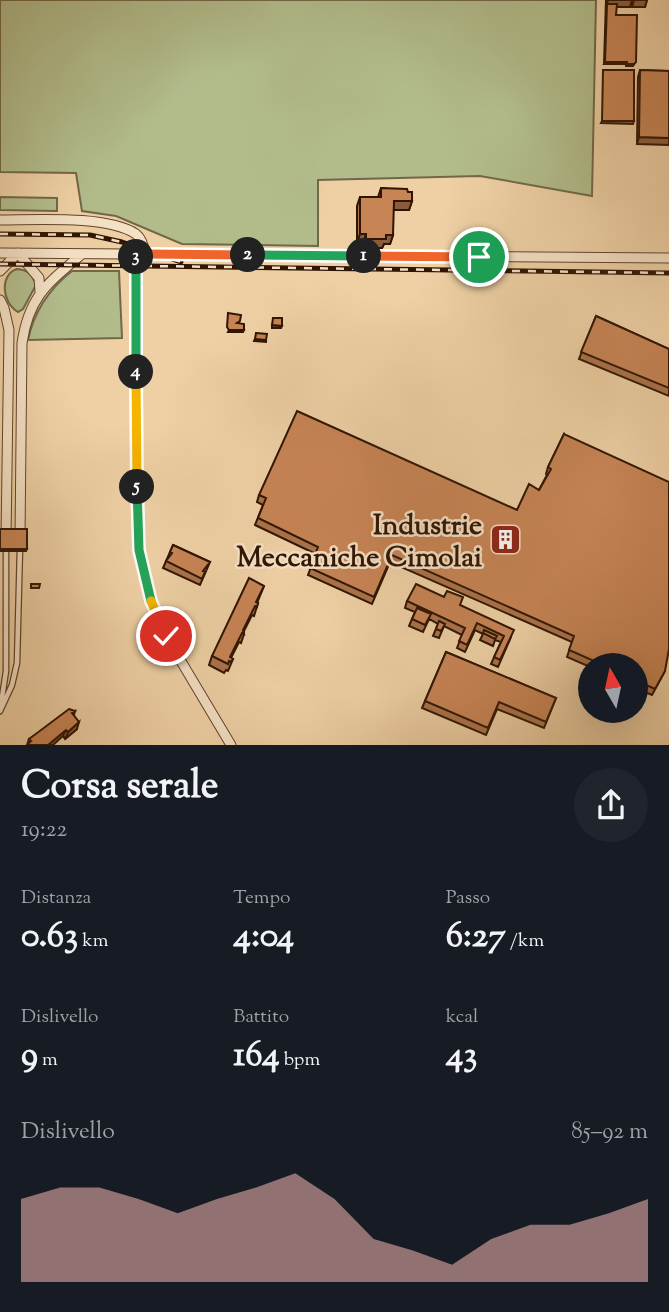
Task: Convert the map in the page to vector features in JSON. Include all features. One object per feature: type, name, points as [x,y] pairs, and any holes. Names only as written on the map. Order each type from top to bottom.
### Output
[{"type":"street","points":[[0,220],[101,222],[136,234],[144,245],[140,254],[136,439],[139,550],[153,609],[166,636],[231,745]]},
{"type":"street","points":[[0,253],[669,258]]},
{"type":"street","points":[[0,271],[18,253]]},
{"type":"street","points":[[18,253],[39,278],[40,292]]},
{"type":"street","points":[[20,541],[22,343],[29,312],[40,292],[82,254]]},
{"type":"street","points":[[0,300],[3,318],[9,330],[10,363],[3,508],[6,541]]},
{"type":"lane","points":[[0,710],[6,671],[6,541]]},
{"type":"lane","points":[[0,710],[12,685],[17,663],[20,541]]},
{"type":"green space","points":[[0,0],[596,0],[592,196],[480,176],[318,180],[318,246],[182,244],[116,216],[82,211],[76,173],[0,172]]},
{"type":"green space","points":[[0,197],[57,198],[57,211],[0,210]]},
{"type":"green space","points":[[17,269],[29,273],[36,285],[23,309],[18,312],[8,302],[5,289],[8,276]]},
{"type":"green space","points":[[72,271],[119,271],[122,338],[28,340],[44,301],[56,285]]},
{"type":"building","points":[[607,4],[617,4],[616,15],[637,15],[634,64],[605,62]]},
{"type":"building","points":[[603,70],[634,70],[634,121],[602,121]]},
{"type":"building","points":[[640,70],[669,71],[669,138],[639,137]]},
{"type":"building","points":[[381,188],[407,189],[412,192],[412,201],[394,201],[393,235],[386,235],[386,239],[366,239],[366,234],[360,234],[360,197],[381,197]]},
{"type":"building","points":[[228,313],[241,315],[237,323],[244,324],[244,330],[229,330]]},
{"type":"building","points":[[596,316],[669,349],[669,388],[581,352]]},
{"type":"building","points":[[273,318],[282,318],[282,326],[272,325]]},
{"type":"building","points":[[256,333],[267,334],[266,340],[255,339]]},
{"type":"building","name":"Industrie Meccaniche Cimolai","points":[[297,411],[517,510],[529,484],[539,490],[551,469],[548,467],[564,434],[669,482],[669,649],[665,671],[655,689],[648,686],[648,653],[578,654],[569,650],[574,636],[392,555],[374,597],[310,568],[318,547],[258,518],[266,498],[259,495]]},
{"type":"building","points":[[0,529],[27,529],[27,549],[0,549]]},
{"type":"building","points":[[173,545],[210,562],[203,571],[205,572],[202,579],[166,561],[172,553],[170,552]]},
{"type":"building","points":[[249,578],[264,586],[256,602],[257,607],[255,606],[243,630],[244,634],[242,633],[230,657],[233,659],[228,664],[212,656]]},
{"type":"building","points":[[31,584],[40,584],[39,588],[31,588]]},
{"type":"building","points":[[416,584],[444,597],[447,591],[463,597],[460,605],[514,630],[500,660],[494,657],[504,636],[477,623],[467,645],[459,641],[465,628],[407,601]]},
{"type":"building","points":[[417,608],[431,614],[425,625],[412,619]]},
{"type":"building","points":[[439,621],[445,624],[441,631],[436,629]]},
{"type":"building","points":[[484,630],[497,636],[495,639],[483,633]]},
{"type":"building","points":[[446,652],[556,698],[546,722],[499,702],[488,728],[425,701]]},
{"type":"building","points":[[69,709],[75,711],[72,713],[79,722],[68,732],[66,730],[48,745],[27,745],[31,741],[29,739]]},
{"type":"railway","points":[[0,234],[90,235],[122,242],[181,262]]},
{"type":"railway","points":[[0,264],[669,273]]},
{"type":"place","name":"Industrie Meccaniche Cimolai","points":[[505,540]]},
{"type":"route","points":[[166,636],[153,609],[139,550],[136,484],[136,254],[479,257]]}]
